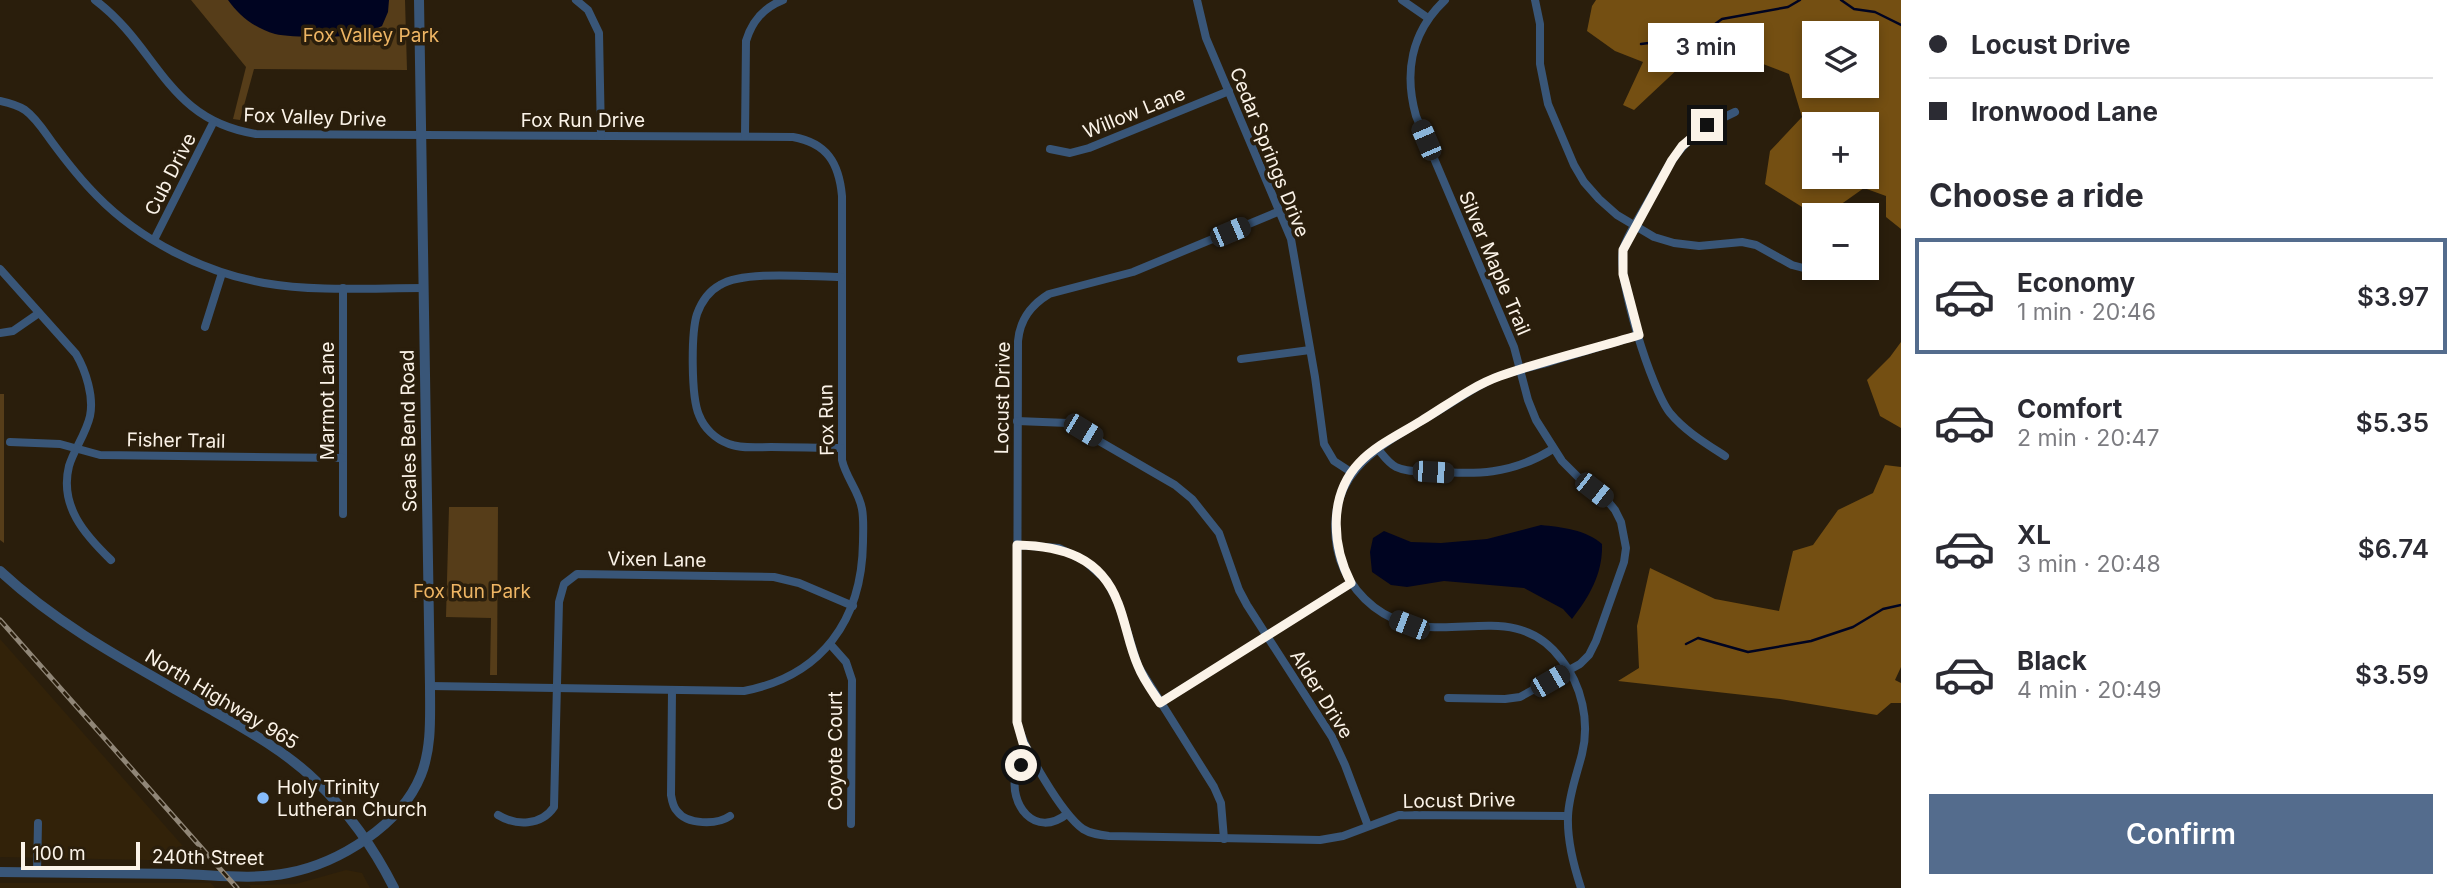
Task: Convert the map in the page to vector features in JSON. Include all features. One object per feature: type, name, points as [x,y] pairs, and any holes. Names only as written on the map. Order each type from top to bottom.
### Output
[{"type":"street","name":"Fox Valley Drive","points":[[95,0],[118,20],[186,104],[228,129],[256,134],[421,135]]},
{"type":"street","name":"Scales Bend Road","points":[[365,838],[403,805],[421,776],[428,752],[430,686],[419,0]]},
{"type":"street","points":[[576,0],[588,10],[599,33],[601,136]]},
{"type":"street","points":[[745,136],[745,58],[749,31],[766,9],[783,0]]},
{"type":"street","name":"Cedar Springs Drive","points":[[1197,0],[1206,38],[1280,211],[1296,259],[1324,444],[1334,461],[1351,472]]},
{"type":"street","points":[[1402,0],[1428,18]]},
{"type":"street","name":"Silver Maple Trail","points":[[1445,0],[1428,18],[1415,44],[1411,62],[1411,99],[1416,117],[1510,336],[1536,420],[1553,449],[1582,481],[1615,510],[1621,522],[1626,548],[1624,562],[1589,655],[1569,671],[1520,697],[1448,698]]},
{"type":"street","points":[[1535,0],[1540,24],[1542,82],[1548,104],[1584,182],[1599,199],[1617,215],[1654,237],[1699,246],[1742,242],[1756,244],[1792,265],[1802,268]]},
{"type":"street","name":"Willow Lane","points":[[1050,149],[1070,153],[1089,148],[1229,91]]},
{"type":"street","points":[[0,101],[26,111],[98,197],[122,218],[190,259],[222,272],[284,285],[424,288]]},
{"type":"street","points":[[1725,456],[1690,433],[1669,412],[1654,385],[1622,262],[1623,250],[1634,226],[1682,146],[1707,125],[1735,112]]},
{"type":"street","name":"Cub Drive","points":[[155,240],[213,122]]},
{"type":"street","name":"Fox Run Drive","points":[[421,135],[745,136]]},
{"type":"street","name":"Fox Run","points":[[430,686],[728,692],[760,688],[789,677],[830,644],[853,606],[862,572],[863,518],[859,496],[844,471],[841,448],[841,179],[832,159],[815,143],[793,137],[745,136]]},
{"type":"street","name":"Locust Drive","points":[[1280,211],[1133,272],[1049,294],[1038,301],[1023,319],[1019,329],[1017,421],[1017,722],[1023,743],[1067,814],[1086,831],[1109,836],[1332,839],[1399,815],[1568,816]]},
{"type":"street","points":[[0,269],[76,354],[83,366],[90,414],[68,479],[71,507],[90,540],[111,559]]},
{"type":"street","points":[[205,327],[222,272]]},
{"type":"street","points":[[841,277],[739,278],[720,285],[705,300],[696,317],[694,367],[696,406],[705,426],[718,439],[738,446],[841,448]]},
{"type":"street","name":"Marmot Lane","points":[[343,288],[343,513]]},
{"type":"street","points":[[0,333],[13,331],[39,313]]},
{"type":"street","points":[[1580,888],[1572,860],[1568,816],[1585,733],[1583,706],[1569,671],[1552,648],[1527,631],[1497,625],[1440,629],[1409,625],[1393,619],[1370,604],[1351,583],[1339,554],[1336,524],[1341,494],[1351,472],[1377,448],[1489,380],[1639,335]]},
{"type":"street","points":[[1241,359],[1310,350]]},
{"type":"street","name":"Alder Drive","points":[[1017,421],[1068,423],[1175,485],[1192,499],[1219,533],[1239,590],[1332,737],[1368,826]]},
{"type":"street","name":"Fisher Trail","points":[[10,442],[46,442],[100,454],[343,458]]},
{"type":"street","points":[[1377,448],[1398,468],[1460,474],[1513,468],[1553,449]]},
{"type":"street","points":[[1017,545],[1042,545],[1066,551],[1096,569],[1107,581],[1119,605],[1138,666],[1214,787],[1221,803],[1224,839]]},
{"type":"street","name":"North Highway 965","points":[[0,571],[71,628],[243,727],[286,756],[331,796],[365,838],[394,888]]},
{"type":"street","name":"Vixen Lane","points":[[498,815],[509,822],[535,822],[543,819],[554,807],[561,591],[564,584],[577,574],[774,577],[799,583],[853,606]]},
{"type":"street","points":[[1160,703],[1351,583]]},
{"type":"street","name":"Coyote Court","points":[[830,644],[846,662],[852,680],[851,824]]},
{"type":"street","points":[[672,691],[671,795],[675,809],[682,817],[691,821],[722,821],[730,816]]},
{"type":"street","points":[[1032,758],[1016,772],[1013,791],[1017,803],[1026,814],[1042,823],[1055,822],[1067,814]]},
{"type":"street","points":[[37,873],[38,823]]},
{"type":"street","name":"240th Street","points":[[0,872],[276,875],[317,865],[365,838]]},
{"type":"shaded area","points":[[1596,0],[1901,0],[1901,229],[1886,217],[1886,196],[1867,189],[1879,189],[1879,112],[1802,112],[1802,117],[1789,74],[1724,49],[1682,65],[1634,110],[1623,105],[1643,62],[1615,51],[1587,31],[1592,6]]},
{"type":"shaded area","points":[[1802,117],[1802,189],[1863,189],[1843,203],[1802,203],[1802,207],[1765,184],[1770,151]]},
{"type":"shaded area","points":[[1901,342],[1901,428],[1880,416],[1867,380]]},
{"type":"shaded area","points":[[1885,465],[1901,467],[1901,667],[1895,680],[1901,683],[1901,703],[1891,703],[1877,715],[1780,699],[1618,681],[1639,668],[1637,626],[1650,568],[1715,599],[1779,611],[1793,551],[1813,545],[1838,510],[1873,493]]},
{"type":"shaded area","points":[[0,639],[196,861],[0,857]]},
{"type":"shaded area","points":[[346,870],[362,873],[370,888],[251,888],[249,885],[296,884]]},
{"type":"shaded area","points":[[0,883],[211,883],[215,888],[0,888]]},
{"type":"green space","name":"Fox Valley Park","points":[[191,0],[405,0],[407,70],[254,69],[240,120],[233,119],[246,67]]},
{"type":"green space","points":[[0,394],[4,394],[4,543],[0,540]]},
{"type":"green space","name":"Fox Run Park","points":[[449,507],[498,507],[497,675],[490,675],[491,618],[446,617]]},
{"type":"water","points":[[228,0],[389,0],[388,12],[382,26],[359,35],[321,37],[268,32],[248,21]]},
{"type":"water","points":[[1541,525],[1581,532],[1602,544],[1600,565],[1594,584],[1572,619],[1563,609],[1524,588],[1444,581],[1407,587],[1391,585],[1372,572],[1370,552],[1373,538],[1384,531],[1411,542],[1441,543],[1487,539]]},
{"type":"waterway","points":[[1641,44],[1697,37],[1722,19],[1788,7],[1800,0]]},
{"type":"waterway","points":[[1841,0],[1854,9],[1875,12],[1901,25]]},
{"type":"waterway","points":[[1686,644],[1698,638],[1748,652],[1811,641],[1853,627],[1883,609],[1901,605]]},
{"type":"railway","points":[[0,620],[237,888]]},
{"type":"place","name":"Holy Trinity Lutheran Church","points":[[263,798]]},
{"type":"route","points":[[1021,765],[1032,758],[1023,743],[1017,722],[1017,545],[1042,545],[1072,553],[1096,569],[1107,581],[1119,605],[1138,666],[1160,703],[1351,583],[1344,570],[1336,539],[1337,509],[1351,472],[1382,445],[1489,380],[1639,335],[1623,274],[1623,250],[1672,160],[1682,146],[1707,125]]}]
